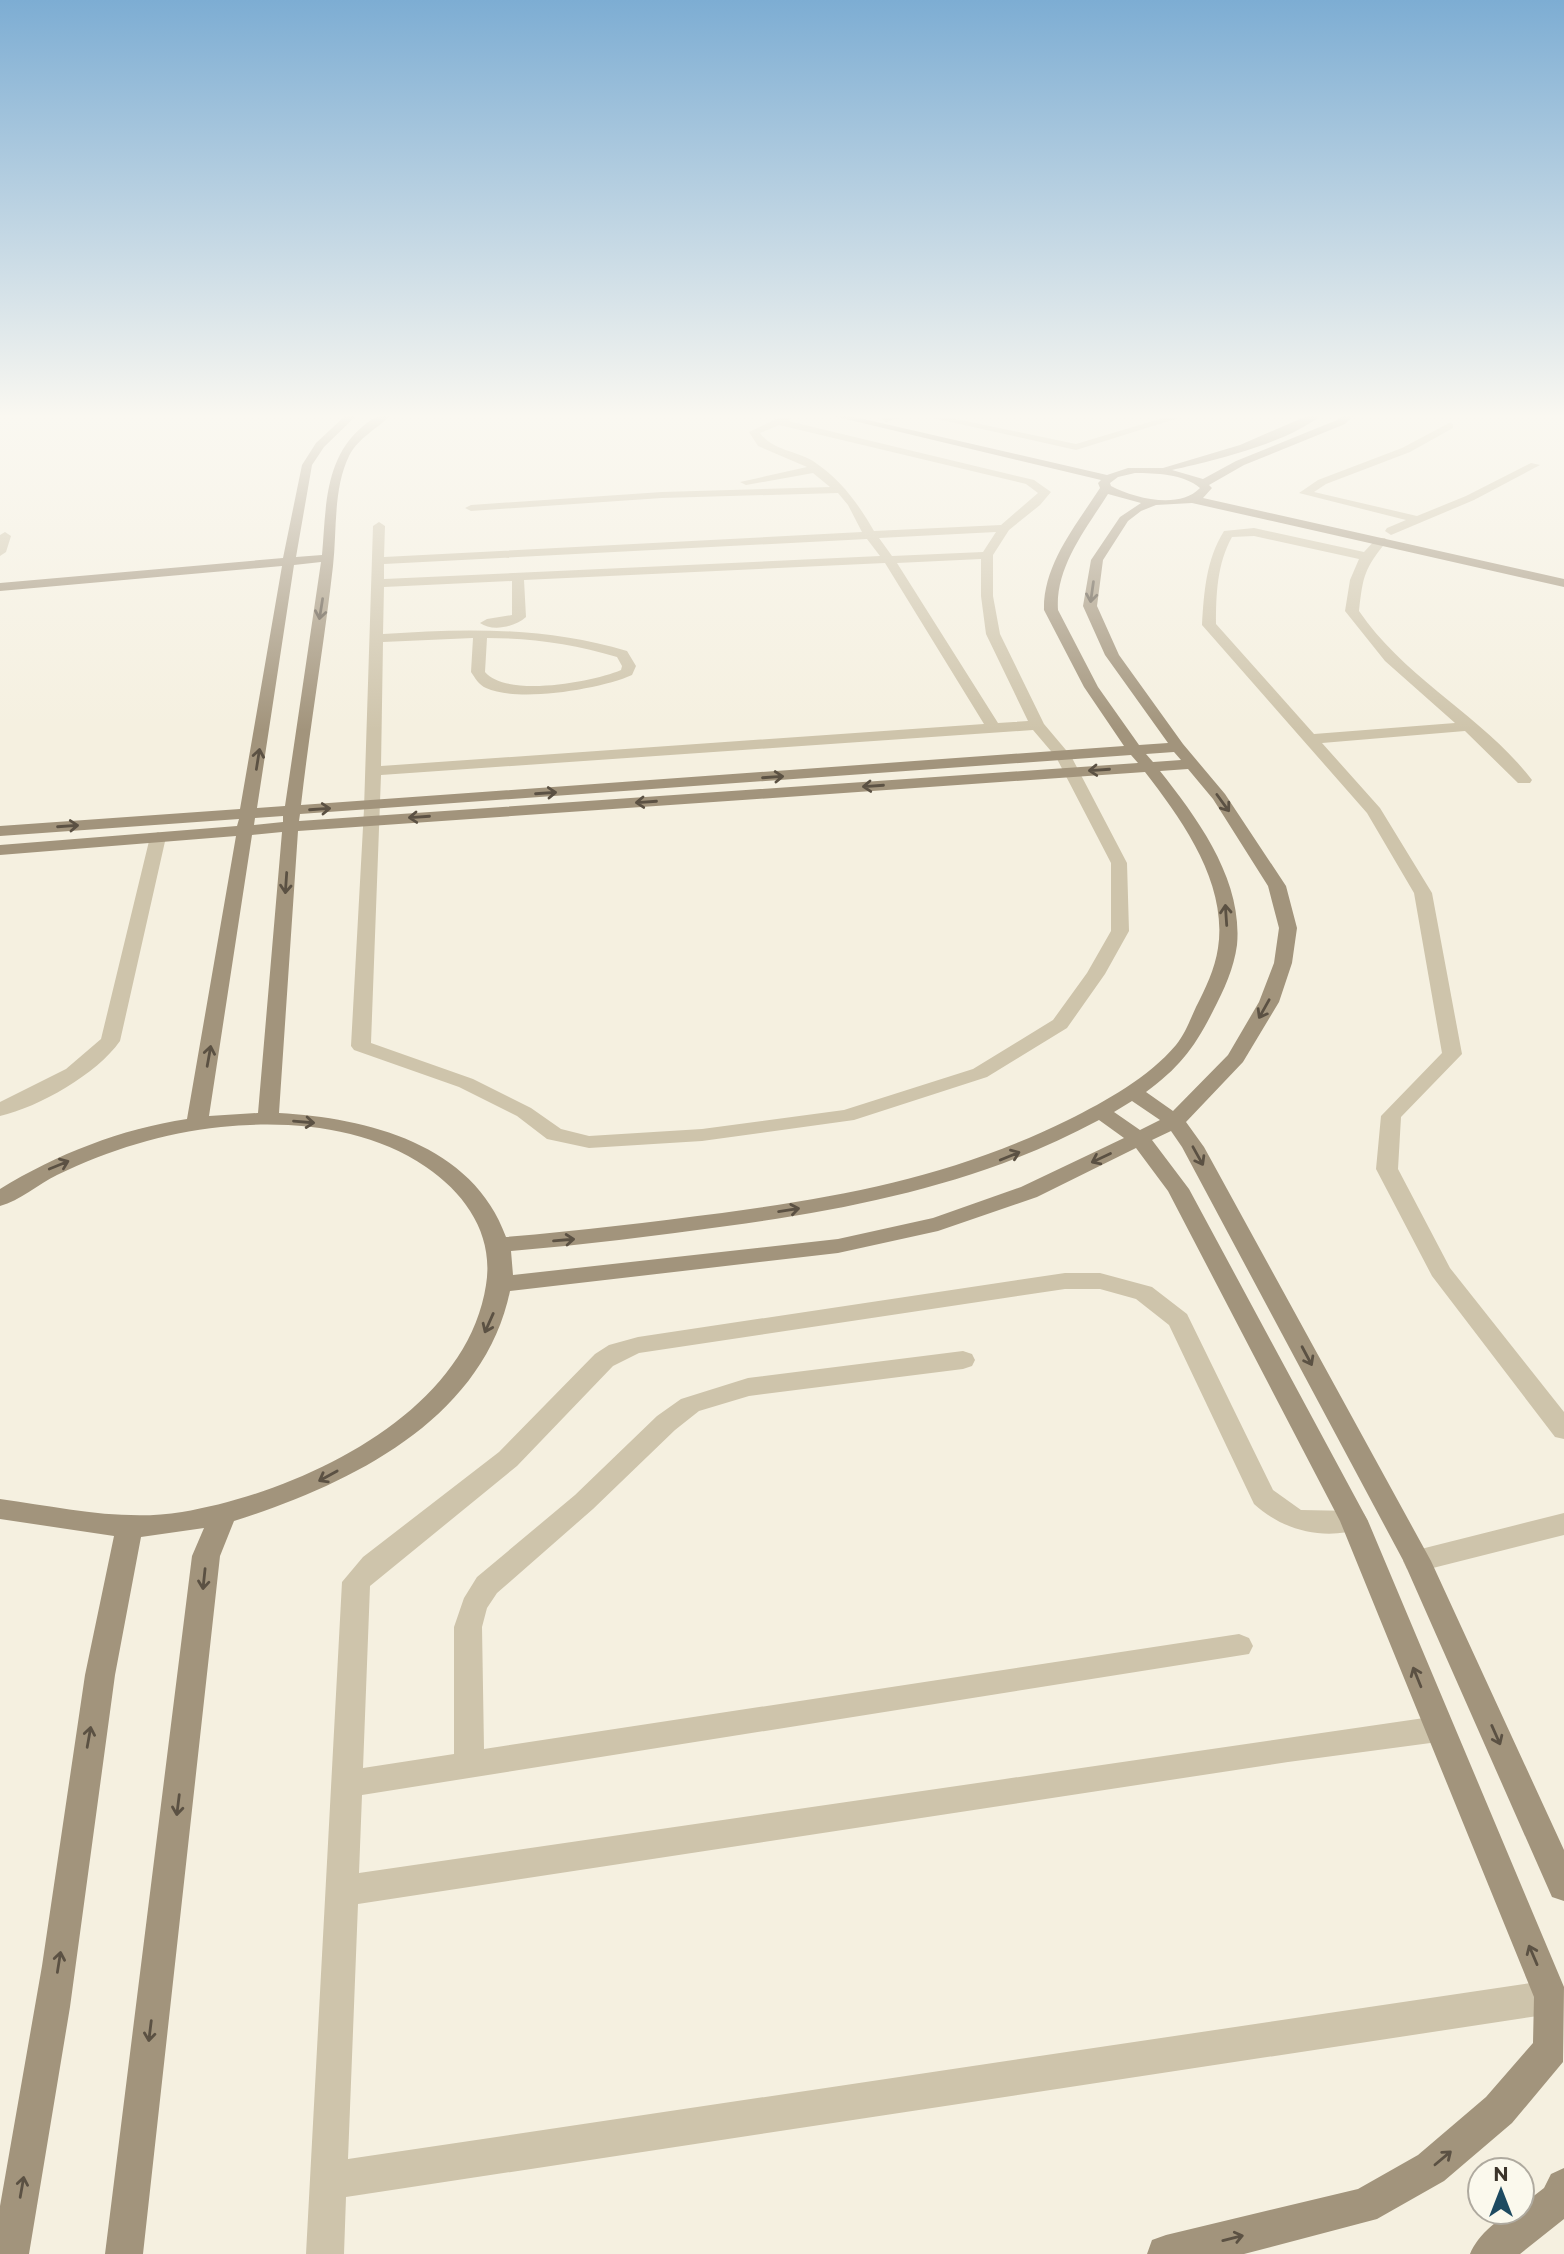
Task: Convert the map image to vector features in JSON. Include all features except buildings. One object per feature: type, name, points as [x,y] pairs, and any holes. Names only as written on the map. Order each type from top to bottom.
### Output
[{"type":"street","points":[[197,1124],[297,520]]},
{"type":"street","points":[[268,1118],[291,819],[328,565],[332,520]]},
{"type":"street","points":[[862,520],[995,728]]},
{"type":"street","points":[[379,526],[372,813],[361,1046],[466,1083],[524,1112],[554,1134],[589,1142],[689,1136],[847,1116],[980,1073],[1060,1024],[1096,974],[1120,931],[1119,863],[1067,764],[1037,725],[993,634],[987,596],[987,555],[1004,528],[1014,520]]},
{"type":"street","points":[[496,1245],[590,1237],[699,1223],[901,1191],[984,1167],[1042,1143],[1133,1093],[1184,1049],[1229,953],[1225,902],[1205,850],[1151,766],[1135,750],[1078,664],[1050,609],[1057,567],[1085,520]]},
{"type":"street","points":[[498,1285],[838,1246],[938,1224],[1029,1192],[1141,1140],[1175,1121],[1236,1058],[1269,1002],[1283,963],[1288,928],[1277,886],[1219,797],[1178,747],[1112,655],[1090,606],[1097,560],[1123,520]]},
{"type":"street","points":[[1303,520],[1526,561]]},
{"type":"street","points":[[1330,520],[1564,583]]},
{"type":"street","points":[[1419,520],[1386,536],[1364,556],[1358,571],[1352,611],[1393,663],[1468,726],[1524,780]]},
{"type":"street","points":[[379,561],[1004,528]]},
{"type":"street","points":[[1364,556],[1254,532],[1228,534],[1219,549],[1211,580],[1209,625],[1374,811],[1423,893],[1452,1054],[1391,1116],[1387,1169],[1440,1271],[1564,1430]]},
{"type":"street","points":[[0,552],[5,536]]},
{"type":"street","points":[[378,583],[987,555]]},
{"type":"street","points":[[0,587],[328,565]]},
{"type":"street","points":[[0,599],[288,568]]},
{"type":"street","points":[[377,635],[510,622],[519,617],[517,577]]},
{"type":"street","points":[[377,635],[480,633],[523,634],[571,640],[615,651],[626,657],[629,666],[626,672],[616,678],[577,686],[513,688],[492,685],[478,672],[480,633]]},
{"type":"street","points":[[373,771],[1037,725]]},
{"type":"street","points":[[1310,739],[1468,726]]},
{"type":"street","points":[[1067,764],[1135,750],[1178,747]]},
{"type":"street","points":[[0,850],[247,830],[291,819],[372,813],[1067,764],[1192,764]]},
{"type":"street","points":[[0,831],[250,813],[291,819]]},
{"type":"street","points":[[0,1110],[69,1078],[92,1061],[110,1041],[158,837]]},
{"type":"street","points":[[1133,1093],[1175,1121],[1193,1147],[1418,1561],[1564,1886]]},
{"type":"street","points":[[1100,1112],[1141,1140],[1178,1189],[1354,1521],[1551,1997],[1551,2050],[1499,2110],[1431,2168],[1364,2206],[1167,2254]]},
{"type":"street","points":[[0,1199],[48,1170],[121,1141],[197,1124],[268,1118],[340,1125],[402,1143],[453,1174],[487,1215],[501,1263],[494,1317],[463,1374],[404,1432],[322,1481],[224,1514],[177,1523],[130,1527],[0,1509]]},
{"type":"street","points":[[326,2254],[340,1891],[356,1582],[373,1565],[508,1459],[604,1360],[618,1351],[638,1345],[1065,1281],[1100,1281],[1144,1293],[1178,1320],[1262,1497],[1282,1515],[1301,1523],[1354,1521]]},
{"type":"street","points":[[468,1765],[468,1627],[474,1606],[487,1585],[584,1502],[666,1423],[690,1405],[748,1387],[963,1360]]},
{"type":"street","points":[[124,2254],[206,1556],[224,1514]]},
{"type":"street","points":[[1418,1561],[1564,1524]]},
{"type":"street","points":[[10,2254],[64,1926],[87,1748],[114,1590],[130,1527]]},
{"type":"street","points":[[346,1784],[1239,1646]]},
{"type":"street","points":[[340,1891],[1288,1749],[1438,1729]]},
{"type":"street","points":[[328,2181],[1551,1997]]},
{"type":"street","points":[[1489,2254],[1558,2201],[1564,2188]]}]
